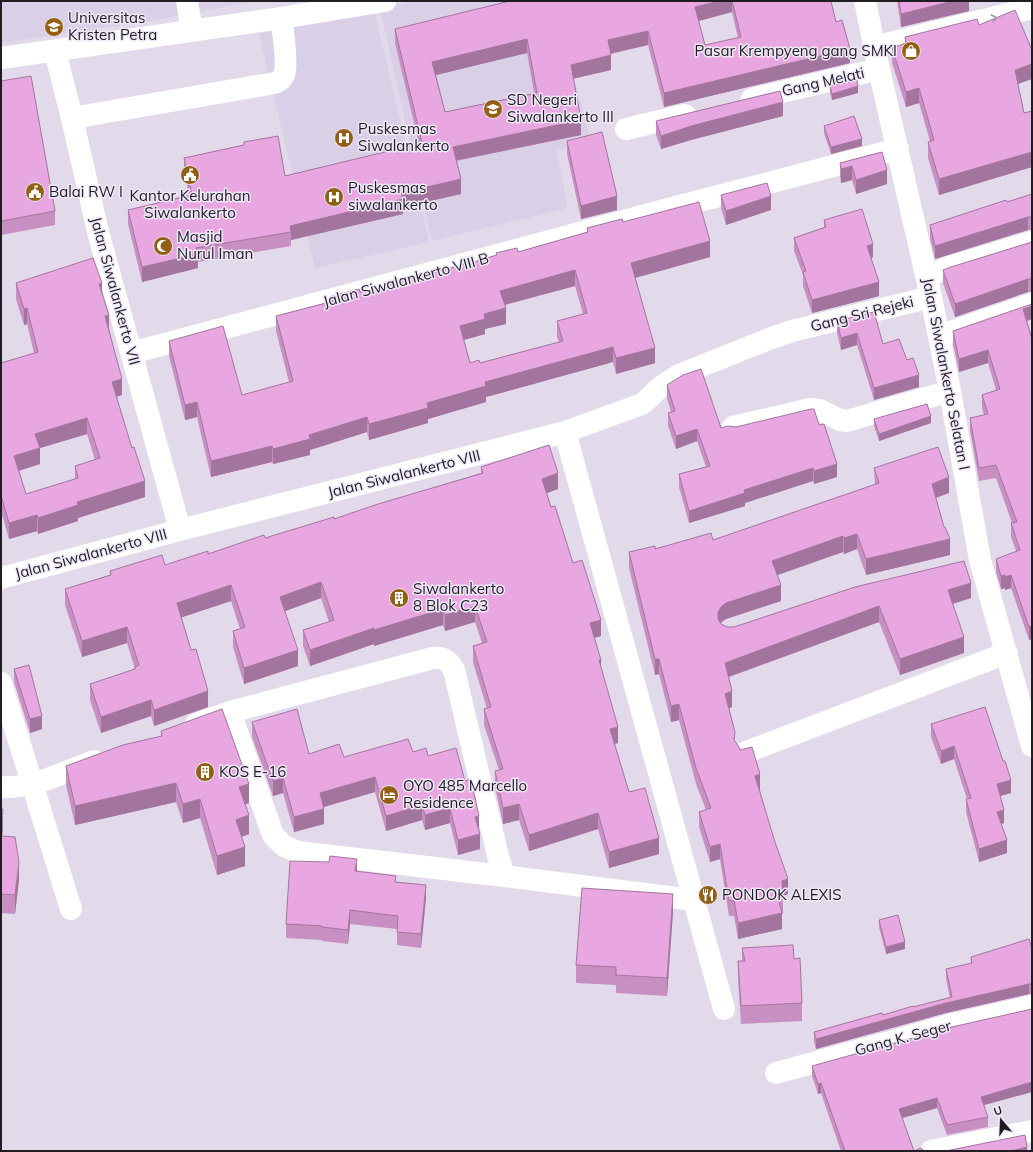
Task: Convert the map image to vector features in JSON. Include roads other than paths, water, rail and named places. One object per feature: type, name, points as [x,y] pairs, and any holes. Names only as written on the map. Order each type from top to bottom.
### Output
[{"type":"street","points":[[187,1],[192,31]]},
{"type":"street","points":[[1,58],[282,18],[385,1]]},
{"type":"street","name":"Jalan Siwalankerto Selatan I","points":[[865,1],[874,47],[929,287],[950,391],[980,560],[1032,746]]},
{"type":"street","points":[[874,47],[1032,8]]},
{"type":"street","points":[[72,118],[274,83],[280,80],[284,75],[285,54],[282,18]]},
{"type":"street","name":"Jalan Siwalankerto VII","points":[[55,51],[98,232],[180,530]]},
{"type":"street","name":"Gang Melati","points":[[733,104],[879,69]]},
{"type":"street","points":[[626,129],[703,111]]},
{"type":"street","name":"Jalan Siwalankerto VIII B","points":[[131,353],[898,149]]},
{"type":"street","name":"Gang Sri Rejeki","points":[[792,331],[929,287],[946,268],[1032,242]]},
{"type":"street","points":[[939,336],[1032,304]]},
{"type":"street","name":"Jalan Siwalankerto VIII","points":[[1,578],[180,530],[564,432],[642,404],[659,388],[679,375],[792,331]]},
{"type":"street","points":[[733,427],[810,409],[820,410],[840,420],[847,421],[950,391]]},
{"type":"street","points":[[564,432],[724,1009]]},
{"type":"street","points":[[957,566],[980,560]]},
{"type":"street","points":[[746,752],[1006,654]]},
{"type":"street","points":[[179,730],[230,712],[433,658],[446,660],[451,664],[454,670],[504,876]]},
{"type":"street","points":[[1,683],[31,784],[71,909]]},
{"type":"street","points":[[230,712],[273,835],[284,846],[298,852],[693,900]]},
{"type":"street","points":[[1,787],[31,784],[112,754]]},
{"type":"street","name":"Gang K. Seger","points":[[776,1073],[949,1025],[1032,1006]]},
{"type":"street","points":[[931,1151],[1032,1131]]},
{"type":"place","name":"Universitas Kristen Petra","points":[[54,27]]},
{"type":"place","name":"Pasar Krempyeng gang SMKI","points":[[911,51]]},
{"type":"place","name":"SD Negeri Siwalankerto III","points":[[493,109]]},
{"type":"place","name":"Puskesmas Siwalankerto","points":[[344,138]]},
{"type":"place","name":"Kantor Kelurahan Siwalankerto","points":[[190,175]]},
{"type":"place","name":"Balai RW I","points":[[35,192]]},
{"type":"place","name":"Puskesmas siwalankerto","points":[[334,197]]},
{"type":"place","name":"Masjid Nurul Iman","points":[[163,246]]},
{"type":"place","name":"Siwalankerto 8 Blok C23","points":[[399,598]]},
{"type":"place","name":"KOS E-16","points":[[205,772]]},
{"type":"place","name":"OYO 485 Marcello Residence","points":[[389,795]]},
{"type":"place","name":"PONDOK ALEXIS","points":[[708,895]]}]
